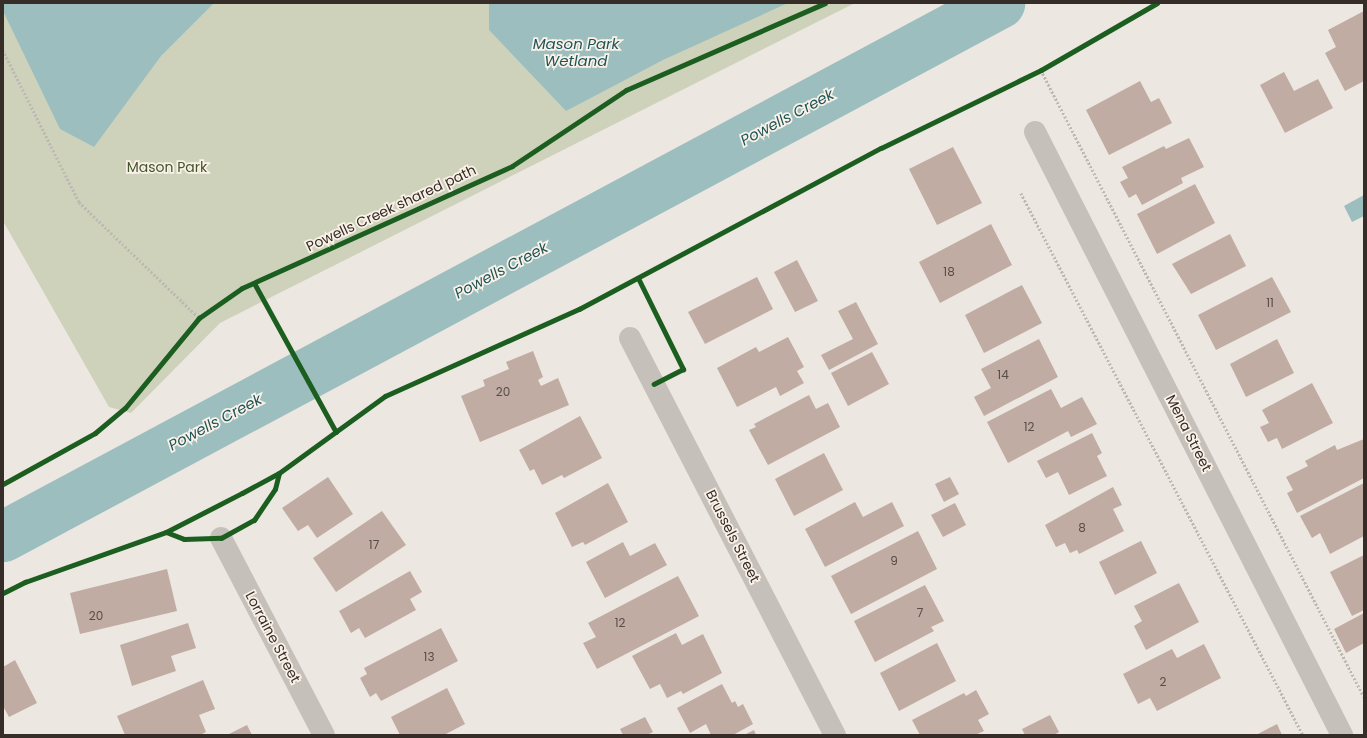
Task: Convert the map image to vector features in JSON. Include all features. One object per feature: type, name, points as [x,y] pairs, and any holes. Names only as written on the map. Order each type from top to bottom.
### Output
[{"type":"street","name":"Mena Street","points":[[1035,132],[1342,735]]},
{"type":"street","name":"Brussels Street","points":[[630,338],[835,735]]},
{"type":"street","name":"Lorraine Street","points":[[221,538],[324,735]]},
{"type":"path","points":[[3,50],[65,177],[79,202],[199,318]]},
{"type":"path","points":[[1034,74],[1047,66]]},
{"type":"path","points":[[1041,70],[1364,697]]},
{"type":"path","points":[[1021,193],[1303,735]]},
{"type":"path","points":[[194,323],[204,314]]},
{"type":"green space","name":"Mason Park","points":[[3,3],[855,3],[220,323],[131,413],[109,407],[3,221]]},
{"type":"water","points":[[3,3],[214,3],[161,56],[94,147],[60,129],[3,11]]},
{"type":"water","name":"Mason Park Wetland","points":[[489,3],[788,3],[663,60],[566,111],[489,30]]},
{"type":"water","points":[[1364,195],[1364,216],[1352,222],[1344,206]]},
{"type":"building","points":[[1364,11],[1364,81],[1345,91],[1325,53],[1336,47],[1328,30]]},
{"type":"building","points":[[1284,72],[1294,91],[1318,79],[1333,108],[1285,133],[1260,85]]},
{"type":"building","points":[[1140,81],[1151,102],[1159,98],[1172,123],[1109,155],[1086,110]]},
{"type":"building","points":[[1189,138],[1204,167],[1181,178],[1183,183],[1142,205],[1136,194],[1129,198],[1120,182],[1128,178],[1122,167],[1164,146],[1166,149]]},
{"type":"building","points":[[953,147],[982,203],[937,225],[909,169]]},
{"type":"building","points":[[1195,184],[1215,223],[1157,254],[1137,214]]},
{"type":"building","points":[[991,224],[1012,265],[940,303],[919,262]]},
{"type":"building","points":[[1230,234],[1246,266],[1191,294],[1172,264]]},
{"type":"building","points":[[797,260],[818,301],[795,312],[774,272]]},
{"type":"building","points":[[757,277],[773,309],[705,344],[688,312]]},
{"type":"building","points":[[1272,277],[1291,312],[1216,350],[1198,315]]},
{"type":"building","points":[[1022,285],[1042,323],[984,353],[965,315]]},
{"type":"building","points":[[856,302],[878,344],[829,370],[821,355],[853,339],[838,311]]},
{"type":"building","points":[[788,337],[804,367],[797,371],[804,383],[780,396],[776,387],[737,407],[717,368],[756,347],[759,352]]},
{"type":"building","points":[[1039,339],[1058,377],[984,416],[974,397],[991,388],[981,369]]},
{"type":"building","points":[[1277,339],[1294,373],[1246,397],[1230,364]]},
{"type":"building","points":[[533,351],[543,377],[538,380],[541,386],[558,378],[569,405],[480,442],[461,396],[485,386],[483,380],[509,369],[506,362]]},
{"type":"building","points":[[872,352],[889,384],[848,406],[831,373]]},
{"type":"building","points":[[1312,383],[1333,423],[1282,449],[1277,438],[1268,442],[1260,427],[1269,423],[1262,410]]},
{"type":"building","points":[[1051,389],[1061,408],[1082,397],[1097,424],[1071,437],[1068,431],[1008,463],[987,422]]},
{"type":"building","points":[[809,395],[816,409],[828,403],[840,427],[768,465],[749,430],[756,427],[754,424]]},
{"type":"building","points":[[580,416],[602,458],[564,478],[562,475],[542,485],[534,469],[530,471],[519,450]]},
{"type":"building","points":[[1092,433],[1102,453],[1097,456],[1107,476],[1069,495],[1058,472],[1046,478],[1037,461]]},
{"type":"building","points":[[1364,439],[1364,478],[1297,513],[1287,493],[1293,490],[1286,477],[1308,466],[1305,461],[1335,445],[1337,450]]},
{"type":"building","points":[[824,453],[843,490],[794,516],[775,479]]},
{"type":"building","points":[[328,477],[353,514],[317,538],[308,525],[298,531],[282,508]]},
{"type":"building","points":[[950,477],[959,494],[944,502],[935,484]]},
{"type":"building","points":[[608,483],[628,522],[585,545],[583,542],[572,547],[555,513]]},
{"type":"building","points":[[1364,483],[1364,536],[1330,554],[1320,533],[1312,538],[1300,516]]},
{"type":"building","points":[[1113,487],[1122,505],[1113,509],[1124,531],[1079,554],[1077,550],[1070,553],[1065,543],[1056,547],[1045,525]]},
{"type":"building","points":[[855,502],[863,517],[892,502],[904,526],[825,567],[805,529]]},
{"type":"building","points":[[955,503],[966,525],[943,537],[931,515]]},
{"type":"building","points":[[382,511],[406,545],[336,592],[313,558]]},
{"type":"building","points":[[918,531],[937,569],[851,614],[831,576]]},
{"type":"building","points":[[1141,541],[1157,573],[1115,595],[1099,562]]},
{"type":"building","points":[[623,542],[630,556],[655,543],[667,565],[605,598],[586,562]]},
{"type":"building","points":[[1364,555],[1364,610],[1352,616],[1330,572]]},
{"type":"building","points":[[167,569],[177,611],[80,634],[70,593]]},
{"type":"building","points":[[410,571],[422,592],[410,599],[416,610],[365,638],[359,628],[351,633],[339,611]]},
{"type":"building","points":[[678,576],[699,616],[597,669],[583,643],[596,637],[588,623]]},
{"type":"building","points":[[1179,583],[1199,622],[1146,650],[1134,626],[1142,621],[1134,606]]},
{"type":"building","points":[[925,585],[944,621],[931,627],[934,631],[875,662],[854,621]]},
{"type":"building","points":[[1364,613],[1364,643],[1346,653],[1334,629]]},
{"type":"building","points":[[188,623],[196,648],[171,656],[176,671],[132,686],[120,645]]},
{"type":"building","points":[[441,628],[458,661],[381,701],[376,693],[370,697],[360,678],[367,674],[364,668]]},
{"type":"building","points":[[676,633],[682,645],[703,634],[722,673],[683,694],[681,691],[667,698],[660,684],[650,689],[632,656]]},
{"type":"building","points":[[937,643],[956,681],[899,711],[880,673]]},
{"type":"building","points":[[1204,644],[1221,678],[1157,711],[1150,698],[1138,704],[1123,674],[1172,649],[1177,658]]},
{"type":"building","points":[[15,660],[37,703],[9,717],[3,706],[3,667]]},
{"type":"building","points":[[203,680],[215,709],[199,715],[206,732],[200,735],[125,735],[117,716]]},
{"type":"building","points":[[722,684],[732,703],[735,701],[738,707],[743,704],[753,724],[733,735],[711,735],[706,724],[690,733],[677,708]]},
{"type":"building","points":[[447,688],[465,724],[444,735],[400,735],[391,717]]},
{"type":"building","points":[[976,690],[989,714],[978,720],[984,731],[975,735],[920,735],[912,720],[964,693],[966,696]]},
{"type":"building","points":[[1050,715],[1059,732],[1054,735],[1025,735],[1022,729]]},
{"type":"building","points":[[645,717],[653,732],[647,735],[623,735],[620,729]]},
{"type":"building","points":[[1277,724],[1282,735],[1256,735]]},
{"type":"building","points":[[247,725],[252,735],[227,735]]},
{"type":"building","points":[[754,730],[756,735],[744,735]]},
{"type":"waterway","name":"Powells Creek","points":[[3,536],[999,3]]},
{"type":"cycle path","name":"Powells Creek shared path","points":[[3,484],[95,433],[125,408],[199,318],[242,288],[512,166],[626,90],[825,3]]},
{"type":"cycle path","points":[[3,593],[25,582],[166,532],[279,473],[385,396],[579,309],[881,148],[1041,70],[1157,3]]},
{"type":"cycle path","points":[[638,278],[683,369],[654,384]]},
{"type":"cycle path","points":[[254,283],[336,432]]},
{"type":"cycle path","points":[[166,532],[184,539],[221,538],[254,520],[275,489],[279,473]]}]
